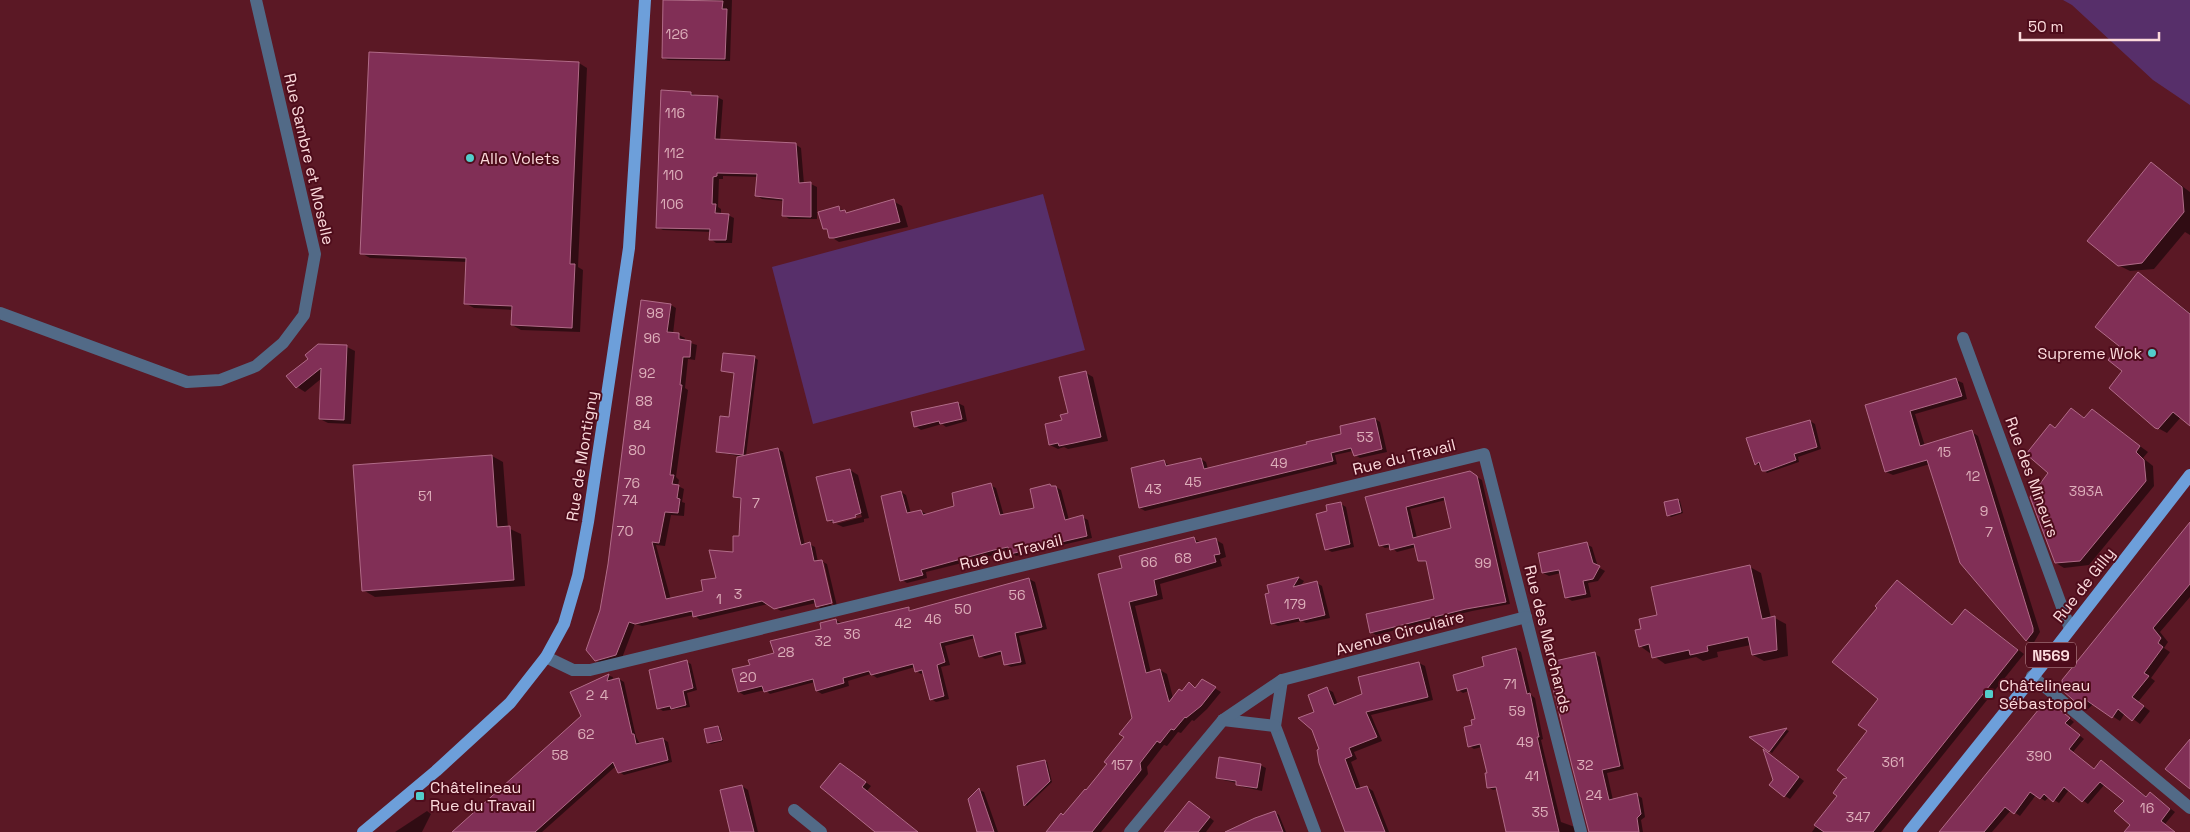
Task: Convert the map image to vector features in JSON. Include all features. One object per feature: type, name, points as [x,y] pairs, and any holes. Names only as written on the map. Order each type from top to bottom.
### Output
[{"type":"main road","name":"Rue de Montigny","points":[[363,832],[436,771],[510,703],[546,657],[564,624],[573,592],[591,503],[629,248],[645,0]]},
{"type":"main road","name":"Rue de Gilly","points":[[1908,832],[2048,658],[2190,475]]},
{"type":"street","name":"Rue Sambre et Moselle","points":[[0,313],[187,382],[220,380],[256,366],[282,343],[304,315],[315,254],[256,0]]},
{"type":"street","name":"Rue des Mineurs","points":[[1963,338],[2070,628]]},
{"type":"street","name":"Rue du Travail","points":[[546,657],[574,670],[590,670],[1484,454]]},
{"type":"street","name":"Rue des Marchands","points":[[1484,454],[1581,832]]},
{"type":"street","name":"Avenue Circulaire","points":[[1130,832],[1223,720],[1282,680],[1526,616]]},
{"type":"street","points":[[2032,676],[2190,808]]},
{"type":"street","points":[[1282,680],[1275,726],[1315,832]]},
{"type":"street","points":[[1223,720],[1275,726]]},
{"type":"street","points":[[794,810],[821,832]]},
{"type":"shaded area","points":[[2063,0],[2190,0],[2190,105],[2153,80],[2072,5]]},
{"type":"shaded area","points":[[1043,194],[1085,350],[813,424],[772,267]]},
{"type":"building","points":[[663,0],[723,1],[722,9],[727,9],[725,59],[662,58]]},
{"type":"building","name":"Allo Volets","points":[[369,52],[579,62],[570,264],[575,264],[572,328],[511,325],[512,306],[464,304],[466,258],[360,254]]},
{"type":"building","points":[[661,90],[691,92],[691,95],[718,96],[715,139],[796,143],[799,183],[811,182],[811,217],[782,216],[783,199],[755,196],[757,174],[717,173],[717,176],[713,177],[712,204],[716,204],[715,213],[729,214],[726,240],[709,240],[710,229],[656,228]]},
{"type":"building","points":[[2151,162],[2182,187],[2184,212],[2142,263],[2118,266],[2087,241]]},
{"type":"building","points":[[894,199],[900,222],[834,238],[829,238],[827,229],[823,229],[818,212],[839,206],[840,211],[845,210],[846,213]]},
{"type":"building","name":"Supreme Wok","points":[[2138,272],[2190,314],[2190,426],[2173,412],[2158,429],[2155,428],[2109,388],[2122,371],[2108,360],[2119,346],[2095,327]]},
{"type":"building","points":[[641,300],[671,304],[667,332],[679,333],[679,339],[691,341],[690,357],[683,357],[680,385],[682,385],[670,475],[674,475],[672,484],[679,485],[677,498],[680,499],[678,513],[665,512],[659,543],[652,542],[666,599],[703,591],[701,580],[716,578],[709,550],[733,552],[733,536],[739,536],[741,498],[733,497],[737,457],[778,448],[801,545],[810,542],[814,561],[822,560],[832,603],[816,607],[814,599],[774,609],[762,601],[693,617],[692,611],[635,624],[629,622],[616,655],[595,661],[586,650],[600,610],[608,564]]},
{"type":"building","points":[[318,344],[347,345],[344,420],[319,419],[321,368],[296,388],[286,376],[308,359],[305,355]]},
{"type":"building","points":[[723,353],[755,356],[743,455],[716,452],[720,416],[729,417],[734,373],[721,371]]},
{"type":"building","points":[[1086,371],[1101,437],[1059,446],[1058,443],[1049,445],[1045,424],[1062,420],[1060,415],[1068,413],[1059,377]]},
{"type":"building","points":[[1956,378],[1962,396],[1910,411],[1920,446],[1972,430],[2033,628],[2033,632],[2026,641],[1960,563],[1927,460],[1885,472],[1865,405]]},
{"type":"building","points":[[958,402],[962,419],[940,424],[939,421],[914,427],[911,412]]},
{"type":"building","points":[[2071,408],[2084,418],[2092,409],[2140,446],[2136,452],[2144,460],[2146,481],[2080,561],[2055,563],[2030,497],[2048,473],[2026,454],[2050,424],[2055,428]]},
{"type":"building","points":[[1375,418],[1382,449],[1354,456],[1351,448],[1331,453],[1333,461],[1139,508],[1131,468],[1164,460],[1166,466],[1201,458],[1204,469],[1341,434],[1340,426]]},
{"type":"building","points":[[1810,420],[1817,447],[1794,454],[1796,460],[1766,471],[1762,471],[1759,462],[1755,465],[1746,438]]},
{"type":"building","points":[[492,455],[497,527],[510,526],[514,580],[362,591],[353,465]]},
{"type":"building","points":[[850,469],[861,513],[855,515],[856,517],[833,523],[833,520],[827,521],[816,477]]},
{"type":"building","points":[[1470,471],[1477,476],[1506,602],[1466,609],[1370,633],[1366,614],[1434,599],[1426,561],[1418,561],[1414,544],[1390,550],[1389,544],[1379,546],[1365,497]],"holes":[[[1444,497],[1451,528],[1413,538],[1406,507]]]},
{"type":"building","points":[[991,483],[1000,515],[1034,508],[1030,489],[1050,484],[1051,486],[1056,486],[1065,520],[1083,515],[1087,536],[1010,554],[1008,547],[994,550],[921,570],[923,575],[900,581],[881,496],[901,491],[907,513],[921,510],[923,515],[954,506],[952,493]]},
{"type":"building","points":[[1678,499],[1681,512],[1667,516],[1664,502]]},
{"type":"building","points":[[1341,502],[1350,544],[1325,550],[1316,514],[1327,511],[1326,505]]},
{"type":"building","points":[[2190,522],[2190,584],[2153,628],[2161,638],[2158,643],[2163,647],[2144,673],[2149,676],[2132,697],[2144,706],[2132,721],[2118,709],[2112,718],[2086,700],[2080,706],[2063,691],[2062,680]]},
{"type":"building","points":[[1194,537],[1196,543],[1216,538],[1220,554],[1214,555],[1216,562],[1154,580],[1157,595],[1129,602],[1146,673],[1160,669],[1169,702],[1179,689],[1182,691],[1189,682],[1195,688],[1202,679],[1216,687],[1201,706],[1185,717],[1174,730],[1171,729],[1160,743],[1157,741],[1140,763],[1141,770],[1092,832],[1046,832],[1061,813],[1063,815],[1086,790],[1107,764],[1104,762],[1124,737],[1119,734],[1132,718],[1098,574],[1122,568],[1119,556]]},
{"type":"building","points":[[1587,542],[1593,563],[1600,566],[1593,579],[1583,581],[1586,594],[1565,598],[1559,570],[1542,573],[1538,553]]},
{"type":"building","points":[[1750,565],[1762,619],[1775,616],[1777,650],[1752,655],[1748,637],[1707,646],[1708,651],[1690,655],[1689,650],[1652,658],[1649,644],[1639,647],[1635,630],[1641,629],[1639,619],[1657,615],[1651,587]]},
{"type":"building","points":[[1299,577],[1293,587],[1317,581],[1325,615],[1300,621],[1299,618],[1271,624],[1265,594],[1269,593],[1267,585]]},
{"type":"building","points":[[1029,578],[1042,627],[1015,633],[1021,662],[1004,665],[1001,651],[979,657],[973,635],[940,643],[945,662],[937,665],[944,696],[930,700],[922,670],[915,672],[913,664],[871,675],[869,671],[843,678],[844,683],[816,691],[813,679],[764,692],[762,686],[738,692],[732,669],[750,665],[748,660],[774,653],[770,641],[821,629],[820,623],[836,619],[837,624],[909,607],[909,611]]},
{"type":"building","points":[[1897,580],[1952,625],[1965,609],[2018,650],[1873,832],[1824,832],[1814,825],[1837,796],[1833,793],[1843,779],[1847,778],[1837,770],[1867,731],[1858,725],[1878,699],[1832,662],[1877,608],[1875,606]]},
{"type":"building","points":[[1516,648],[1527,694],[1530,693],[1539,737],[1537,737],[1559,832],[1506,832],[1496,787],[1487,788],[1485,773],[1487,773],[1480,744],[1468,747],[1464,727],[1472,725],[1471,720],[1475,719],[1467,688],[1457,691],[1453,675],[1484,666],[1482,657]]},
{"type":"building","points":[[1595,652],[1620,766],[1602,770],[1609,800],[1637,793],[1641,814],[1637,818],[1639,832],[1589,832],[1572,766],[1553,688],[1561,686],[1555,661]]},
{"type":"building","points":[[687,660],[693,688],[683,691],[686,705],[671,709],[670,706],[657,709],[649,670]]},
{"type":"building","points":[[1419,662],[1428,697],[1366,712],[1377,737],[1349,748],[1352,756],[1345,759],[1356,789],[1367,786],[1385,832],[1345,832],[1319,763],[1317,750],[1319,749],[1312,730],[1298,718],[1314,712],[1308,695],[1327,687],[1334,705],[1362,694],[1358,677]]},
{"type":"building","points":[[609,674],[607,681],[619,678],[636,744],[663,738],[668,760],[618,773],[613,762],[535,832],[452,832],[581,716],[570,692]]},
{"type":"building","points":[[2055,706],[2070,718],[2065,723],[2080,735],[2069,749],[2094,769],[2101,760],[2146,797],[2150,792],[2170,809],[2161,821],[2175,832],[2124,832],[2130,825],[2114,811],[2124,801],[2100,782],[2082,802],[2064,787],[2053,802],[2044,794],[2040,799],[2030,792],[2014,814],[2005,807],[1984,832],[1939,832],[2039,709]]},
{"type":"building","points":[[718,726],[722,740],[707,743],[704,729]]},
{"type":"building","points":[[1787,728],[1769,752],[1749,737]]},
{"type":"building","points":[[2190,739],[2190,789],[2165,769]]},
{"type":"building","points":[[1763,749],[1799,777],[1784,797],[1769,785],[1773,780]]},
{"type":"building","points":[[1219,757],[1261,764],[1257,788],[1236,785],[1236,781],[1216,778]]},
{"type":"building","points":[[1045,760],[1050,781],[1024,806],[1017,766]]},
{"type":"building","points":[[840,763],[866,782],[862,787],[918,832],[875,832],[820,787]]},
{"type":"building","points":[[742,785],[754,832],[730,832],[720,790]]},
{"type":"building","points":[[979,788],[994,832],[977,832],[968,799]]},
{"type":"building","points":[[1189,801],[1210,817],[1198,832],[1164,832]]},
{"type":"building","points":[[1275,811],[1283,832],[1225,832],[1255,818]]},
{"type":"place","name":"Allo Volets","points":[[470,158]]},
{"type":"place","name":"Supreme Wok","points":[[2152,353]]},
{"type":"place","name":"Châtelineau Sébastopol","points":[[1989,694]]},
{"type":"place","name":"Châtelineau Rue du Travail","points":[[420,796]]}]
